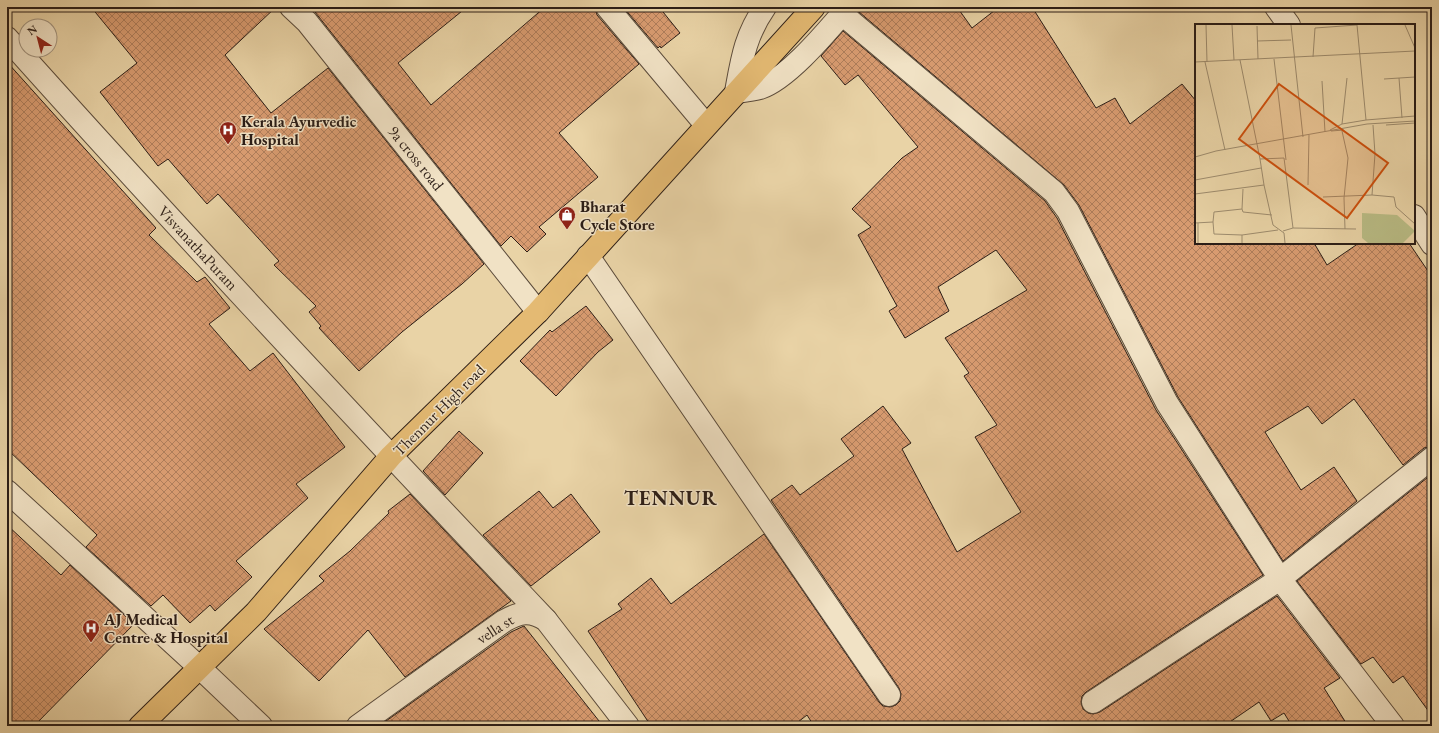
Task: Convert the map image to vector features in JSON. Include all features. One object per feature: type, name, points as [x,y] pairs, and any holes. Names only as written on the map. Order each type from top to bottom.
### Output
[{"type":"main road","name":"Thennur High road","points":[[140,726],[256,612],[391,456],[538,312],[814,7]]},
{"type":"street","name":"9a cross road","points":[[291,7],[307,22],[538,312]]},
{"type":"street","points":[[607,7],[706,125]]},
{"type":"street","points":[[765,7],[753,24],[745,45],[736,92],[761,88],[781,75],[807,54],[845,11],[1054,192],[1068,211],[1167,403],[1280,579],[1394,726]]},
{"type":"street","points":[[1276,7],[1288,24]]},
{"type":"street","name":"VisvanathaPuram","points":[[7,38],[125,169],[391,456],[546,620]]},
{"type":"street","points":[[1415,218],[1432,244]]},
{"type":"street","points":[[588,256],[889,695]]},
{"type":"street","points":[[1093,702],[1280,579],[1432,458]]},
{"type":"street","points":[[7,491],[261,726]]},
{"type":"street","name":"vella st","points":[[358,726],[504,621],[516,614],[526,612],[538,615],[546,620],[628,726]]},
{"type":"building","points":[[91,7],[276,7],[225,55],[271,113],[328,68],[484,264],[462,284],[402,332],[359,371],[319,328],[321,326],[309,312],[316,306],[274,265],[279,261],[218,194],[207,204],[168,159],[158,166],[100,92],[137,63]]},
{"type":"building","points":[[311,7],[467,7],[398,63],[431,105],[545,7],[595,7],[597,15],[639,64],[559,133],[598,177],[539,227],[546,234],[527,252],[511,236],[501,246]]},
{"type":"building","points":[[623,7],[659,7],[680,33],[661,48],[660,46],[658,48]]},
{"type":"building","points":[[865,7],[957,7],[972,28],[999,7],[1032,7],[1096,108],[1115,98],[1130,124],[1182,84],[1195,100],[1195,244],[1315,244],[1327,265],[1358,244],[1410,244],[1432,277],[1432,446],[1424,448],[1403,465],[1354,399],[1322,424],[1308,406],[1265,432],[1301,490],[1334,467],[1357,501],[1283,561],[1178,397],[1079,205],[1064,185],[859,12]]},
{"type":"building","points":[[843,31],[1045,201],[1057,218],[1156,410],[1263,575],[1086,692],[1082,696],[1081,702],[1083,709],[1088,713],[1093,714],[1100,712],[1277,596],[1340,678],[1324,688],[1348,726],[1292,726],[1284,713],[1271,721],[1259,702],[1224,726],[814,726],[807,715],[793,726],[651,726],[588,631],[622,609],[618,604],[651,578],[671,604],[764,534],[879,702],[883,706],[890,707],[896,705],[900,701],[901,694],[899,688],[771,500],[792,485],[800,495],[854,456],[841,439],[883,406],[911,443],[902,449],[957,552],[1021,512],[975,437],[997,425],[964,376],[969,373],[945,338],[1027,290],[996,250],[938,287],[949,311],[905,338],[889,311],[897,306],[858,235],[871,227],[852,209],[902,158],[918,147],[858,75],[845,85],[821,56]]},
{"type":"building","points":[[7,62],[156,228],[149,235],[197,282],[205,277],[230,308],[209,324],[250,371],[273,353],[345,447],[296,484],[308,498],[236,561],[252,577],[215,611],[210,605],[190,623],[163,595],[151,606],[86,547],[97,535],[7,449]]},
{"type":"building","points":[[586,306],[613,340],[598,352],[556,396],[520,361],[550,330],[552,332]]},
{"type":"building","points":[[459,431],[483,453],[445,495],[423,471]]},
{"type":"building","points":[[1432,474],[1432,716],[1403,676],[1393,683],[1373,657],[1361,664],[1297,581]]},
{"type":"building","points":[[539,491],[553,508],[571,494],[600,532],[531,586],[483,535]]},
{"type":"building","points":[[410,494],[511,601],[405,677],[368,630],[319,681],[264,629],[324,581],[319,576],[350,551],[389,513],[388,511]]},
{"type":"building","points":[[7,525],[61,575],[70,565],[134,624],[34,726],[14,726],[7,719]]},
{"type":"building","points":[[524,626],[603,726],[379,726],[511,632]]},
{"type":"place","name":"Kerala Ayurvedic Hospital","points":[[228,145]]},
{"type":"place","name":"Bharat Cycle Store","points":[[567,230]]},
{"type":"place","name":"AJ Medical Centre & Hospital","points":[[91,643]]},
{"type":"district","name":"TENNUR","points":[[671,498]]}]
